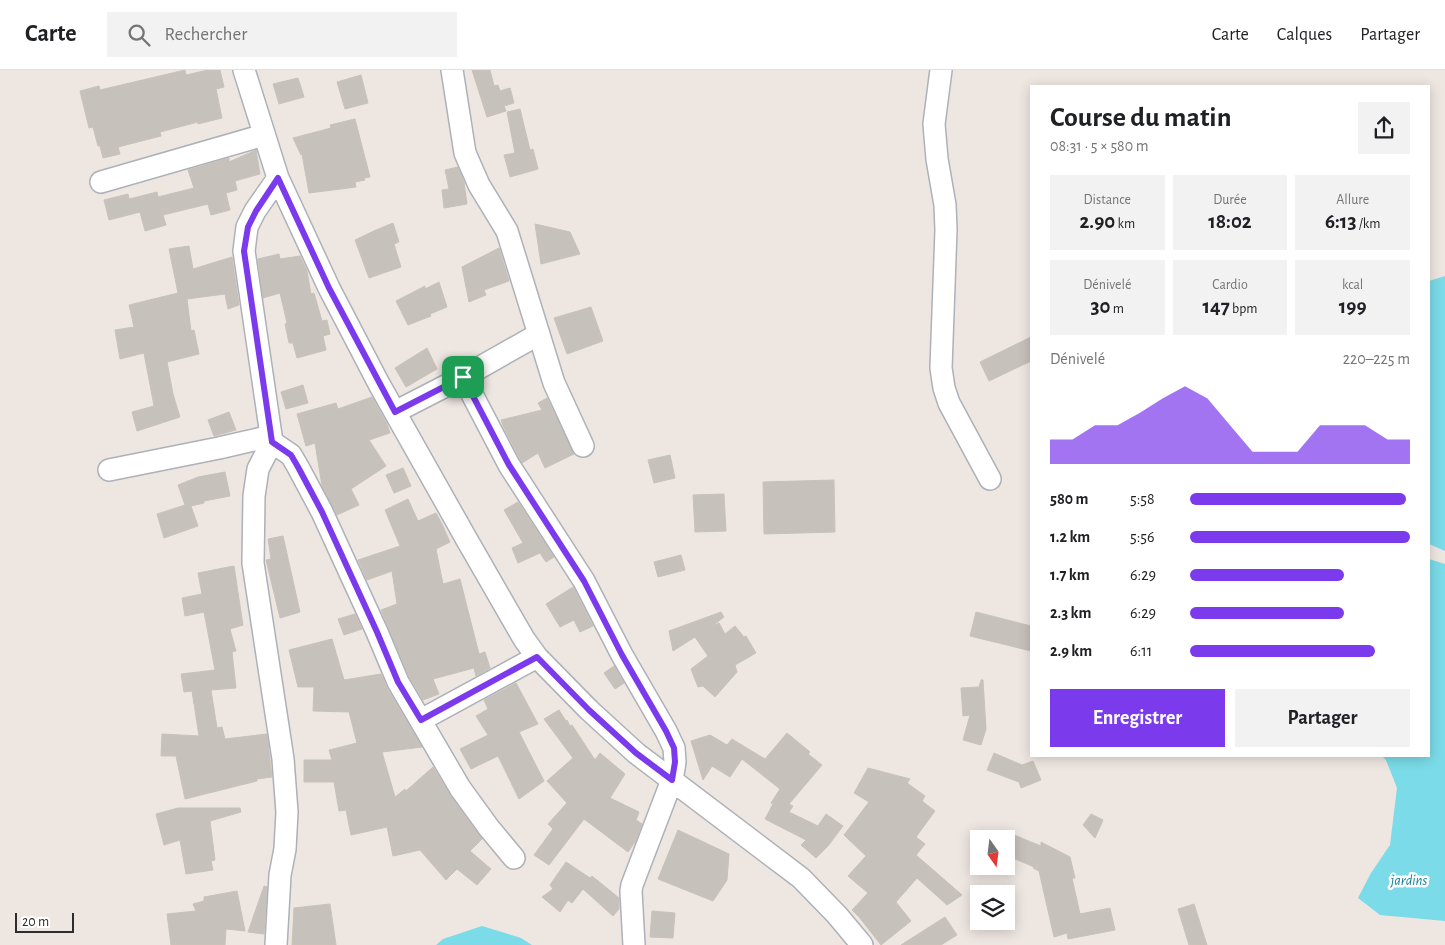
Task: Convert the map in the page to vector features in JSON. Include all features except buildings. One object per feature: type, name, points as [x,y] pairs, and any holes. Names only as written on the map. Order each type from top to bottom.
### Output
[{"type":"street","points":[[244,70],[278,178],[329,288],[395,412],[519,631],[537,657],[589,710],[636,753],[801,878],[837,915],[862,945]]},
{"type":"street","points":[[452,70],[464,153],[478,186],[507,231],[554,382],[583,446]]},
{"type":"street","points":[[941,70],[934,124],[937,159],[945,205],[946,230],[941,368],[944,388],[949,403],[990,479]]},
{"type":"street","points":[[101,182],[264,135]]},
{"type":"street","points":[[276,945],[280,875],[285,849],[287,812],[283,759],[253,563],[254,496],[258,469],[272,439],[244,251],[248,227],[256,211],[278,178]]},
{"type":"street","points":[[395,412],[463,377],[539,334]]},
{"type":"street","points":[[463,377],[509,465],[584,581],[622,655],[674,748],[675,762],[672,780],[632,884],[634,945]]},
{"type":"street","points":[[109,470],[272,439],[291,455],[322,512],[398,682],[460,788],[514,858]]},
{"type":"street","points":[[421,720],[537,657]]},
{"type":"water","points":[[1445,276],[1445,551],[1430,544],[1430,281]]},
{"type":"water","name":"jardins","points":[[1430,559],[1445,564],[1445,921],[1380,915],[1358,898],[1371,873],[1390,845],[1397,788],[1383,757],[1430,757]]},
{"type":"water","points":[[482,926],[521,938],[532,945],[436,945],[443,939]]},
{"type":"route","points":[[278,178],[329,288],[395,412],[463,377],[509,465],[584,581],[622,655],[666,731],[674,748],[675,762],[672,780],[636,753],[589,710],[537,657],[421,720],[398,682],[322,512],[298,467],[291,455],[272,442],[244,251],[248,227],[256,211],[278,178]]}]
